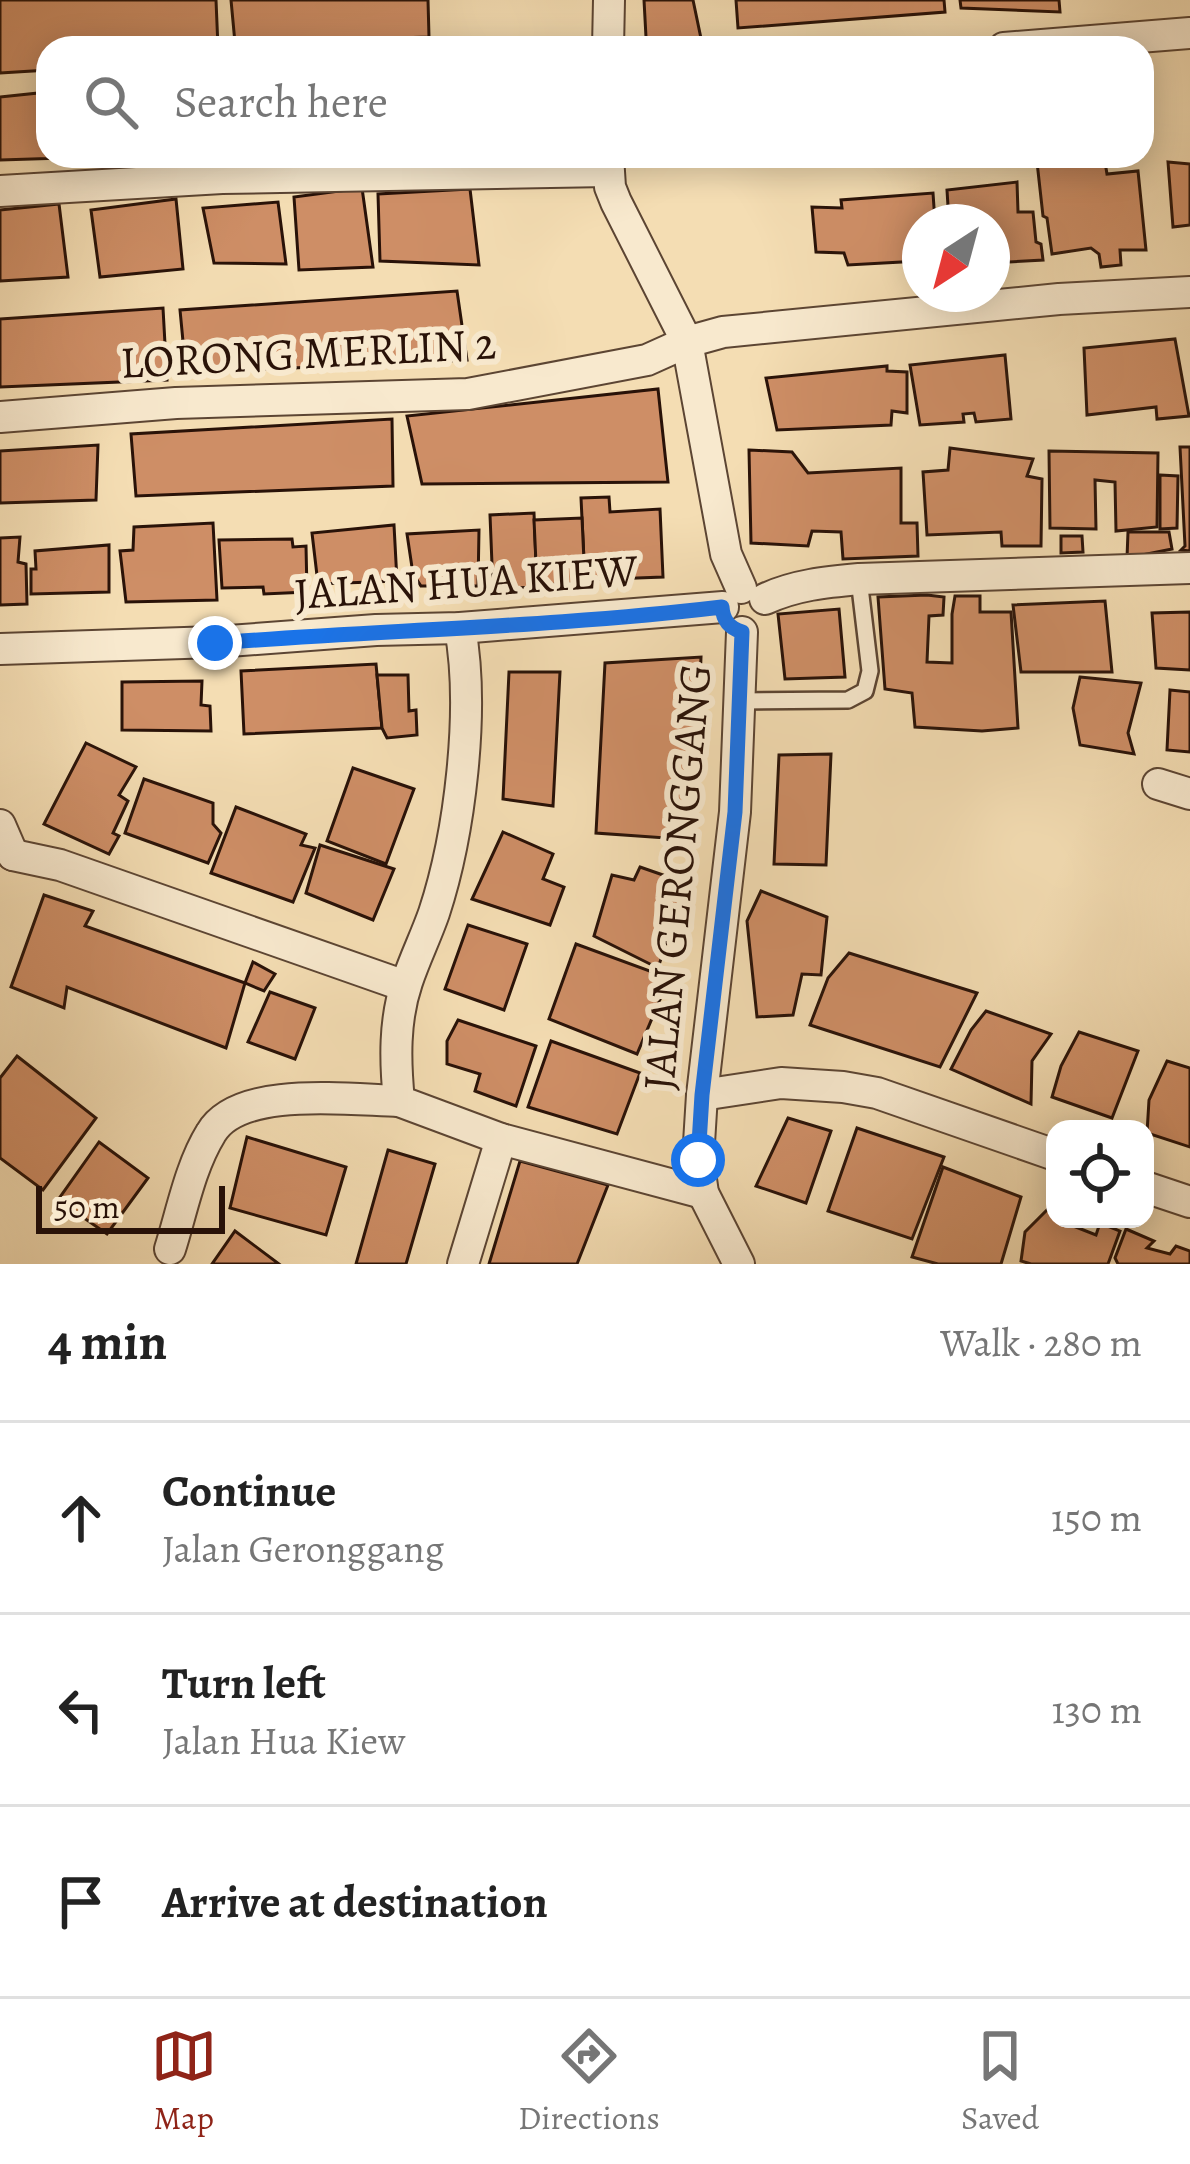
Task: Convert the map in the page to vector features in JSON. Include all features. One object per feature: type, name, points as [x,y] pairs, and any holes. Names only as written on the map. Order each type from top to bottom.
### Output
[{"type":"street","points":[[608,36],[609,0]]},
{"type":"street","points":[[1153,36],[1190,33]]},
{"type":"street","points":[[0,191],[479,168]]},
{"type":"street","points":[[609,168],[616,202],[687,343],[726,554],[742,598]]},
{"type":"street","name":"LORONG MERLIN 2","points":[[0,417],[176,403],[468,394],[647,360],[723,332],[1059,299],[1190,292]]},
{"type":"street","name":"JALAN HUA KIEW","points":[[0,649],[215,643],[460,628],[742,598],[859,579],[1190,568]]},
{"type":"street","name":"JALAN GERONGGANG","points":[[739,1264],[703,1193],[698,1160],[735,812],[742,632],[756,629],[766,619],[742,598]]},
{"type":"street","points":[[399,1101],[397,1022],[435,911],[454,836],[467,713],[460,628]]},
{"type":"street","points":[[1158,784],[1190,794]]},
{"type":"street","points":[[0,825],[7,867],[60,866],[406,986]]},
{"type":"street","points":[[702,1095],[782,1083],[843,1087],[877,1093],[1046,1152]]},
{"type":"street","points":[[170,1249],[209,1136],[240,1108],[296,1099],[399,1101],[501,1139],[703,1193]]},
{"type":"street","points":[[463,1264],[501,1139]]},
{"type":"street","points":[[1154,1189],[1190,1202]]},
{"type":"lane","points":[[739,700],[848,700],[865,691],[870,671],[859,579]]},
{"type":"building","points":[[0,0],[216,0],[218,36],[36,36],[36,71],[0,73]]},
{"type":"building","points":[[231,0],[428,0],[429,36],[234,36]]},
{"type":"building","points":[[644,0],[693,0],[700,36],[646,36]]},
{"type":"building","points":[[736,0],[944,0],[945,12],[738,28]]},
{"type":"building","points":[[960,0],[1059,0],[1060,12],[961,8]]},
{"type":"building","points":[[36,93],[36,159],[0,160],[0,97]]},
{"type":"building","points":[[1168,162],[1190,164],[1190,225],[1173,227]]},
{"type":"building","points":[[1038,168],[1106,168],[1107,174],[1138,171],[1146,250],[1120,250],[1121,265],[1101,267],[1099,254],[1091,248],[1052,254]]},
{"type":"building","points":[[1017,182],[1018,212],[1033,212],[1043,260],[1010,262],[1010,204],[948,204],[947,190]]},
{"type":"building","points":[[362,188],[373,267],[299,270],[294,197]]},
{"type":"building","points":[[470,189],[479,265],[380,261],[378,194]]},
{"type":"building","points":[[933,193],[934,204],[902,204],[902,262],[848,265],[844,253],[816,252],[812,207],[842,208],[841,200]]},
{"type":"building","points":[[176,199],[183,269],[100,277],[91,210]]},
{"type":"building","points":[[278,202],[286,264],[214,263],[203,208]]},
{"type":"building","points":[[59,204],[68,277],[0,281],[0,210]]},
{"type":"building","points":[[457,291],[467,360],[186,373],[180,310]]},
{"type":"building","points":[[163,308],[167,380],[0,387],[0,319]]},
{"type":"building","points":[[1175,339],[1189,416],[1157,419],[1156,407],[1087,415],[1084,348]]},
{"type":"building","points":[[1005,355],[1011,419],[976,422],[974,413],[963,414],[964,422],[920,425],[910,365]]},
{"type":"building","points":[[887,366],[887,371],[907,372],[907,413],[892,411],[891,425],[777,430],[766,378]]},
{"type":"building","points":[[658,389],[668,482],[422,484],[407,416]]},
{"type":"building","points":[[392,419],[393,486],[136,496],[131,434]]},
{"type":"building","points":[[98,445],[96,500],[0,503],[0,451]]},
{"type":"building","points":[[1180,447],[1190,447],[1190,551],[1181,550],[1185,546]]},
{"type":"building","points":[[950,448],[1033,459],[1027,476],[1042,479],[1041,546],[1002,546],[1001,532],[927,535],[923,472],[948,470]]},
{"type":"building","points":[[749,450],[792,452],[808,473],[901,468],[901,523],[917,523],[918,556],[843,559],[841,532],[812,531],[808,546],[751,543]]},
{"type":"building","points":[[1049,451],[1158,453],[1157,527],[1116,531],[1115,482],[1095,480],[1096,529],[1050,528]]},
{"type":"building","points":[[1160,475],[1178,476],[1177,528],[1160,529]]},
{"type":"building","points":[[609,497],[610,512],[660,509],[663,577],[585,580],[581,498]]},
{"type":"building","points":[[534,513],[537,587],[493,589],[490,515]]},
{"type":"building","points":[[582,518],[585,583],[537,585],[534,520]]},
{"type":"building","points":[[213,523],[217,600],[126,602],[120,551],[133,550],[134,527]]},
{"type":"building","points":[[394,525],[397,581],[318,584],[312,533]]},
{"type":"building","points":[[479,530],[478,586],[421,586],[413,574],[407,534]]},
{"type":"building","points":[[1128,532],[1169,532],[1172,549],[1127,558]]},
{"type":"building","points":[[1061,536],[1082,536],[1083,552],[1061,553]]},
{"type":"building","points":[[20,537],[18,562],[26,564],[27,604],[0,605],[0,538]]},
{"type":"building","points":[[292,539],[293,547],[306,546],[307,592],[264,594],[263,587],[222,588],[219,540]]},
{"type":"building","points":[[109,545],[109,592],[31,594],[35,551]]},
{"type":"building","points":[[955,596],[980,596],[980,612],[1011,612],[1018,728],[915,727],[912,693],[885,689],[878,597],[944,597],[943,615],[929,616],[927,662],[952,663]]},
{"type":"building","points":[[1105,601],[1112,672],[1021,672],[1013,605]]},
{"type":"building","points":[[839,609],[845,677],[785,679],[778,614]]},
{"type":"building","points":[[1190,612],[1190,670],[1156,668],[1152,613]]},
{"type":"building","points":[[701,657],[694,840],[596,833],[605,663]]},
{"type":"building","points":[[376,664],[382,728],[244,734],[241,671]]},
{"type":"building","points":[[509,672],[560,672],[553,806],[503,799]]},
{"type":"building","points":[[377,675],[408,675],[409,711],[416,710],[417,735],[387,738]]},
{"type":"building","points":[[1080,677],[1141,683],[1128,733],[1134,754],[1080,745],[1073,708]]},
{"type":"building","points":[[202,681],[201,705],[210,706],[211,731],[122,730],[122,682]]},
{"type":"building","points":[[1170,690],[1190,692],[1190,752],[1167,750]]},
{"type":"building","points":[[86,743],[136,767],[119,795],[128,801],[109,854],[44,824]]},
{"type":"building","points":[[831,754],[826,865],[774,864],[779,755]]},
{"type":"building","points":[[353,768],[414,789],[386,864],[327,841]]},
{"type":"building","points":[[144,779],[213,803],[213,824],[221,833],[208,863],[125,833]]},
{"type":"building","points":[[236,807],[306,834],[301,845],[315,848],[293,902],[211,873]]},
{"type":"building","points":[[503,832],[553,854],[543,879],[564,887],[550,925],[472,899]]},
{"type":"building","points":[[320,845],[394,869],[373,920],[306,893]]},
{"type":"building","points":[[640,867],[686,883],[658,968],[594,936],[612,875],[634,880]]},
{"type":"building","points":[[761,891],[827,917],[821,975],[802,974],[793,1015],[757,1017],[747,921]]},
{"type":"building","points":[[44,895],[93,911],[85,926],[245,983],[226,1048],[67,987],[64,1008],[11,987]]},
{"type":"building","points":[[468,925],[527,944],[504,1010],[445,989]]},
{"type":"building","points":[[576,944],[669,978],[637,1054],[549,1019]]},
{"type":"building","points":[[849,953],[977,993],[940,1067],[810,1025],[828,978]]},
{"type":"building","points":[[253,962],[275,974],[264,991],[245,983]]},
{"type":"building","points":[[270,992],[315,1008],[295,1059],[248,1042]]},
{"type":"building","points":[[986,1011],[1051,1034],[1032,1061],[1031,1104],[951,1069]]},
{"type":"building","points":[[458,1020],[536,1046],[516,1106],[475,1091],[480,1074],[447,1064],[447,1041]]},
{"type":"building","points":[[1079,1032],[1138,1051],[1112,1118],[1052,1097]]},
{"type":"building","points":[[551,1041],[640,1073],[617,1134],[528,1107]]},
{"type":"building","points":[[17,1056],[96,1118],[43,1190],[0,1158],[0,1078]]},
{"type":"building","points":[[1167,1061],[1190,1068],[1190,1147],[1154,1135],[1154,1120],[1148,1120],[1149,1100]]},
{"type":"building","points":[[788,1118],[831,1131],[806,1203],[756,1186]]},
{"type":"building","points":[[857,1128],[944,1157],[912,1239],[828,1211]]},
{"type":"building","points":[[247,1137],[346,1167],[326,1235],[230,1208]]},
{"type":"building","points":[[99,1142],[148,1178],[107,1234],[58,1200]]},
{"type":"building","points":[[388,1150],[435,1164],[406,1264],[356,1264]]},
{"type":"building","points":[[520,1161],[608,1185],[577,1264],[489,1264]]},
{"type":"building","points":[[943,1167],[1021,1197],[1001,1264],[938,1264],[912,1257]]},
{"type":"building","points":[[1046,1211],[1046,1228],[1078,1228],[1096,1235],[1098,1228],[1120,1231],[1108,1264],[1021,1261],[1025,1232]]},
{"type":"building","points":[[1126,1229],[1154,1241],[1147,1248],[1170,1254],[1176,1246],[1190,1251],[1190,1264],[1118,1264],[1115,1258]]},
{"type":"building","points":[[235,1231],[279,1264],[212,1264]]},
{"type":"route","points":[[215,643],[722,607],[725,620],[742,632],[735,812],[698,1160]]}]
